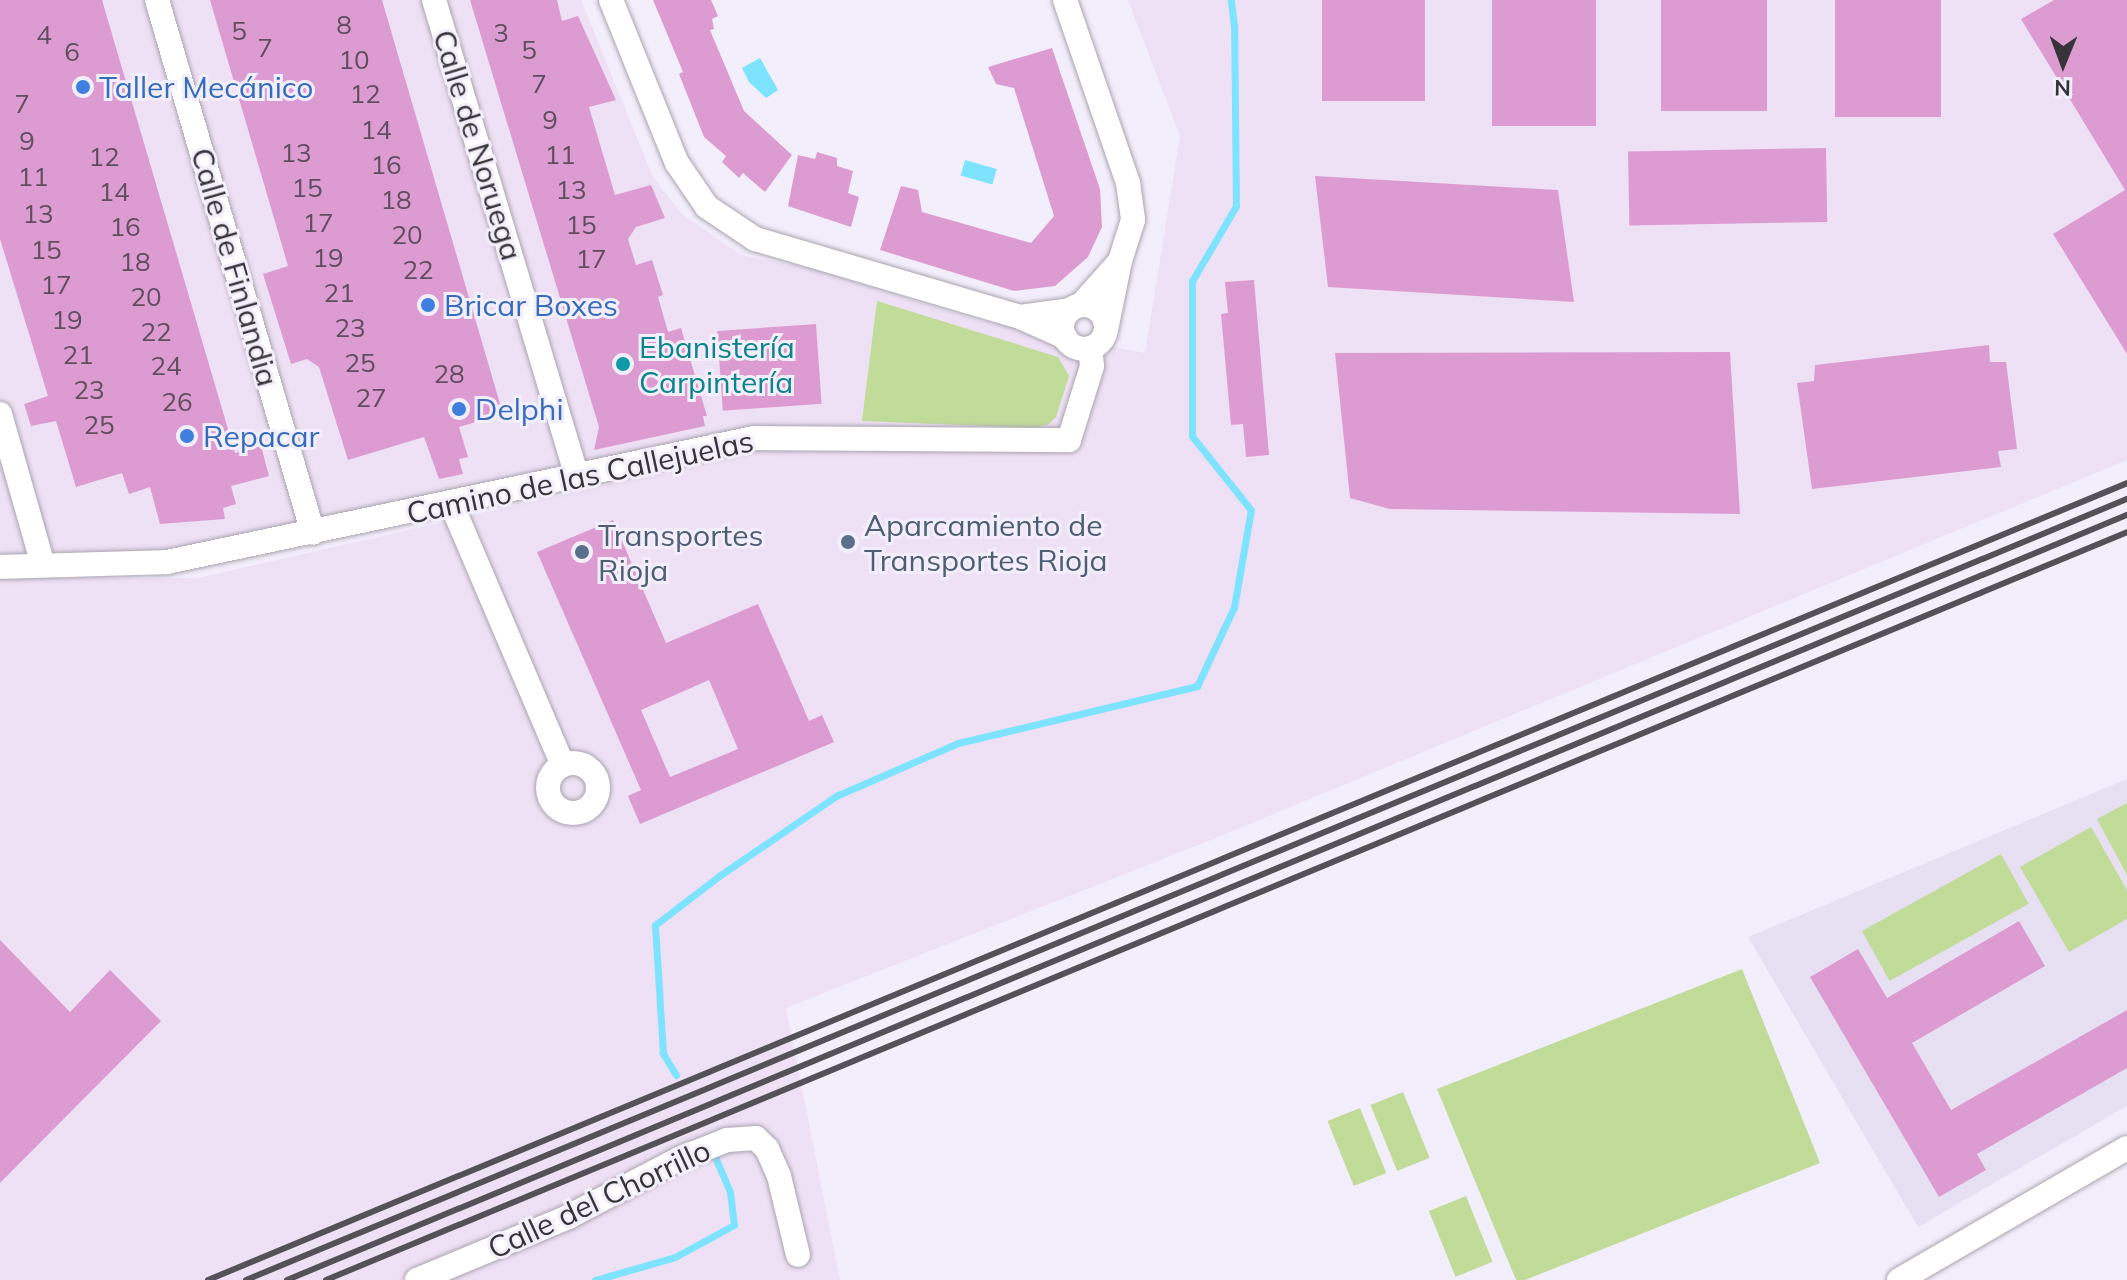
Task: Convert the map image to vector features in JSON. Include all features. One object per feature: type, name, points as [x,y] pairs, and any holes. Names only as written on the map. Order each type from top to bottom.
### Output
[{"type":"street","name":"Calle de Finlandia","points":[[157,0],[313,533]]},
{"type":"street","name":"Calle de Noruega","points":[[434,0],[576,474]]},
{"type":"street","points":[[611,0],[677,163],[707,207],[755,239],[1020,317],[1065,337],[1079,348],[1098,340]]},
{"type":"street","points":[[1065,0],[1128,183],[1133,220],[1098,340]]},
{"type":"street","points":[[1065,337],[1063,323],[1120,261]]},
{"type":"street","points":[[1020,317],[1076,307],[1101,312],[1098,340]]},
{"type":"street","name":"Camino de las Callejuelas","points":[[0,567],[167,562],[754,438],[1069,440],[1098,340]]},
{"type":"street","points":[[0,414],[43,565]]},
{"type":"street","points":[[451,503],[563,765]]},
{"type":"street","name":"Calle del Chorrillo","points":[[417,1280],[568,1217],[679,1159],[727,1140],[756,1138],[767,1149],[779,1176],[798,1255]]},
{"type":"street","points":[[1906,1278],[2127,1148]]},
{"type":"shaded area","points":[[0,0],[581,0],[653,177],[682,214],[741,255],[809,268],[977,320],[1145,353],[1180,136],[1128,0],[2127,0],[2127,460],[1211,840],[786,1008],[840,1280],[0,1280],[0,578],[198,578],[852,429],[167,562],[0,567]]},
{"type":"shaded area","points":[[2127,779],[2127,1106],[1918,1227],[1748,937]]},
{"type":"green space","points":[[877,301],[1058,357],[1069,376],[1056,417],[1049,424],[1034,428],[862,421]]},
{"type":"green space","points":[[2127,803],[2127,875],[2097,819]]},
{"type":"green space","points":[[2091,827],[2127,890],[2127,919],[2069,952],[2020,867]]},
{"type":"green space","points":[[2001,854],[2029,904],[1890,981],[1862,931]]},
{"type":"green space","points":[[1742,969],[1820,1163],[1525,1280],[1516,1280],[1437,1089]]},
{"type":"green space","points":[[1403,1092],[1430,1158],[1397,1171],[1371,1105]]},
{"type":"green space","points":[[1360,1108],[1386,1173],[1354,1186],[1328,1121]]},
{"type":"green space","points":[[1466,1196],[1493,1262],[1456,1277],[1429,1211]]},
{"type":"water","points":[[760,58],[778,90],[766,98],[749,82],[742,68]]},
{"type":"water","points":[[965,160],[997,169],[992,184],[961,175]]},
{"type":"building","points":[[0,0],[102,0],[235,453],[261,446],[269,476],[231,486],[236,504],[223,508],[225,519],[160,524],[150,487],[129,494],[122,473],[76,487],[56,421],[31,426],[24,404],[48,396],[0,239]]},
{"type":"building","points":[[210,0],[382,0],[503,414],[459,427],[468,457],[459,459],[463,474],[439,479],[424,437],[348,460],[319,367],[307,359],[291,364],[263,274],[288,266]]},
{"type":"building","points":[[470,0],[557,0],[562,21],[578,16],[616,100],[589,107],[615,195],[651,185],[665,218],[636,227],[628,239],[636,265],[652,260],[663,295],[658,297],[668,332],[681,328],[707,416],[703,416],[705,426],[594,450],[599,427]]},
{"type":"building","points":[[653,0],[711,0],[718,16],[712,19],[714,29],[710,30],[744,111],[792,155],[765,192],[743,173],[739,178],[722,162],[726,156],[704,137],[679,74],[683,72]]},
{"type":"building","points":[[1322,0],[1425,0],[1425,101],[1322,101]]},
{"type":"building","points":[[1492,0],[1596,0],[1596,126],[1492,126]]},
{"type":"building","points":[[1661,0],[1767,0],[1767,111],[1661,111]]},
{"type":"building","points":[[1835,0],[1941,0],[1941,117],[1835,117]]},
{"type":"building","points":[[2054,0],[2127,0],[2127,354],[2053,234],[2125,190],[2021,19]]},
{"type":"building","points":[[1052,48],[1100,189],[1102,227],[1088,257],[1055,286],[1014,291],[880,250],[901,186],[918,190],[922,212],[1031,243],[1054,216],[1014,88],[996,84],[988,67]]},
{"type":"building","points":[[1826,148],[1827,222],[1629,225],[1628,151]]},
{"type":"building","points":[[817,152],[837,158],[837,166],[853,171],[848,193],[859,197],[851,227],[788,206],[798,155],[815,159]]},
{"type":"building","points":[[1315,176],[1558,190],[1574,302],[1328,287]]},
{"type":"building","points":[[1254,280],[1269,455],[1246,457],[1243,424],[1231,425],[1221,314],[1228,313],[1225,282]]},
{"type":"building","points":[[816,324],[822,404],[723,411],[717,331]]},
{"type":"building","points":[[1989,345],[1990,362],[2006,362],[2017,449],[1998,451],[2001,467],[1812,489],[1797,383],[1814,381],[1815,365]]},
{"type":"building","points":[[1730,352],[1740,514],[1390,509],[1350,498],[1335,353]]},
{"type":"building","points":[[613,520],[666,643],[758,604],[809,721],[822,715],[834,742],[640,824],[628,796],[641,790],[537,552]],"holes":[[[709,680],[738,749],[670,777],[641,710]]]},
{"type":"building","points":[[2019,921],[2045,966],[1912,1043],[1951,1110],[2127,1010],[2127,1068],[1977,1154],[1986,1170],[1939,1197],[1810,977],[1858,949],[1887,998]]},
{"type":"building","points":[[0,940],[70,1012],[110,970],[161,1021],[0,1183]]},
{"type":"waterway","points":[[676,1075],[663,1053],[655,925],[719,876],[836,796],[958,743],[1197,686],[1234,607],[1251,510],[1192,436],[1192,281],[1236,206],[1231,0]]},
{"type":"waterway","points":[[595,1280],[675,1257],[734,1225],[730,1192],[715,1157]]},
{"type":"railway","points":[[208,1280],[2127,483]]},
{"type":"railway","points":[[246,1280],[2127,499]]},
{"type":"railway","points":[[287,1280],[2127,515]]},
{"type":"railway","points":[[326,1280],[2127,532]]},
{"type":"place","name":"Taller Mecánico","points":[[83,87]]},
{"type":"place","name":"Bricar Boxes","points":[[428,305]]},
{"type":"place","name":"Ebanistería Carpintería","points":[[623,364]]},
{"type":"place","name":"Delphi","points":[[459,409]]},
{"type":"place","name":"Repacar","points":[[187,436]]},
{"type":"place","name":"Aparcamiento de Transportes Rioja","points":[[848,542]]},
{"type":"place","name":"Transportes Rioja","points":[[582,552]]}]
